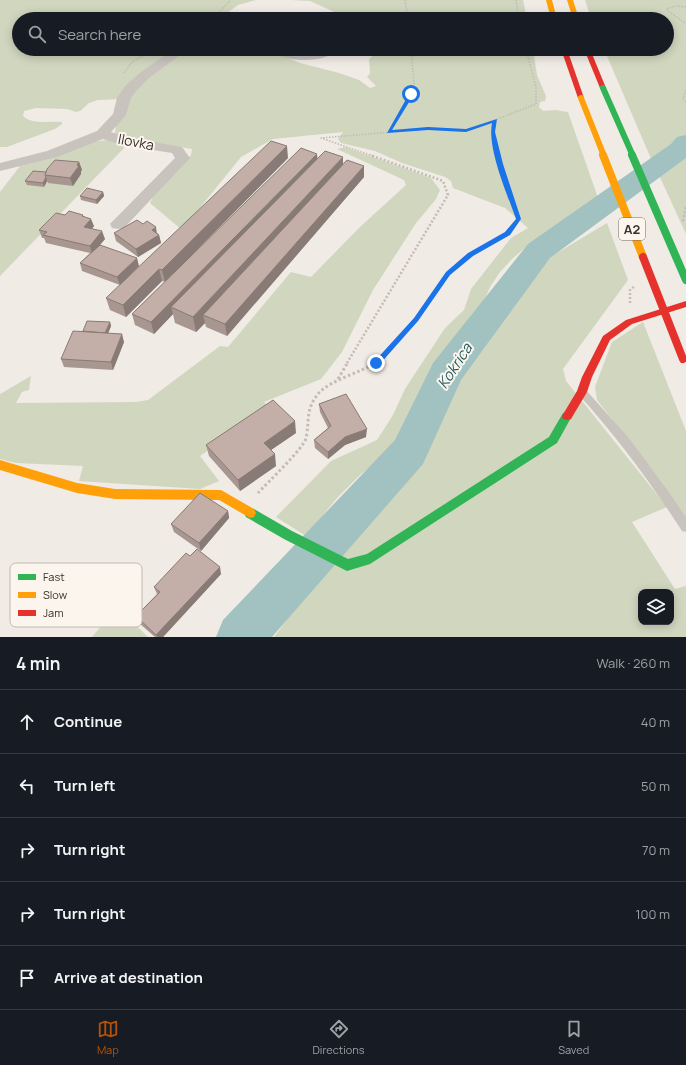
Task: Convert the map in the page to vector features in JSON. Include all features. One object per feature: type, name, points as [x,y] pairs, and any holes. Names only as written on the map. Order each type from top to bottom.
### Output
[{"type":"main road","points":[[549,0],[552,12]]},
{"type":"main road","points":[[570,0],[574,12]]},
{"type":"main road","name":"A2","points":[[566,56],[581,98],[684,363]]},
{"type":"main road","name":"A2","points":[[590,56],[686,280]]},
{"type":"main road","points":[[0,465],[77,488],[115,494],[221,495],[288,536],[347,565],[370,559],[553,440],[582,392],[587,377],[606,338],[629,322],[686,304]]},
{"type":"street","points":[[102,134],[119,115],[124,98],[131,88],[145,75],[172,56]]},
{"type":"street","points":[[292,56],[307,58],[319,56]]},
{"type":"street","name":"Ilovka","points":[[3,166],[45,157],[72,148],[102,134],[122,141],[177,150],[183,158],[118,224]]},
{"type":"lane","points":[[582,392],[603,414],[637,457],[667,497],[686,527]]},
{"type":"path","points":[[219,12],[232,0]]},
{"type":"path","points":[[405,0],[407,12]]},
{"type":"path","points":[[516,0],[518,12]]},
{"type":"path","points":[[670,12],[666,9],[676,6],[686,7]]},
{"type":"path","points":[[674,15],[686,24]]},
{"type":"path","points":[[388,132],[411,94],[414,83],[412,56]]},
{"type":"path","points":[[338,380],[448,195],[443,181],[321,138],[428,129],[466,131],[516,113],[536,104],[536,87],[528,56]]},
{"type":"path","points":[[686,90],[683,98],[686,102]]},
{"type":"path","points":[[242,509],[286,464],[306,439],[308,412],[318,393],[338,380],[376,363],[416,320],[448,274],[470,255],[508,234],[519,219],[500,164],[493,132],[495,120]]},
{"type":"green space","points":[[0,0],[256,0],[238,5],[228,12],[12,12],[12,56],[171,56],[121,99],[98,100],[89,103],[80,111],[76,112],[67,109],[36,108],[24,111],[23,116],[31,121],[62,122],[62,124],[55,129],[7,147],[0,147]]},
{"type":"green space","points":[[291,0],[523,0],[526,12],[334,12],[310,1]]},
{"type":"green space","points":[[585,0],[686,0],[686,136],[652,161],[607,56],[674,56],[674,12],[589,12]]},
{"type":"green space","points":[[177,56],[282,56],[300,63],[359,80],[370,88],[376,86],[367,77],[370,73],[369,59],[373,56],[534,56],[537,75],[546,96],[545,101],[540,102],[539,107],[543,111],[555,110],[568,112],[598,198],[580,212],[533,241],[512,259],[500,272],[490,287],[480,311],[465,333],[449,348],[434,371],[423,398],[405,434],[393,449],[361,474],[337,498],[306,536],[276,517],[331,461],[377,440],[393,415],[405,389],[445,328],[464,310],[471,289],[511,238],[528,228],[505,208],[453,188],[451,181],[445,177],[402,163],[375,151],[341,143],[338,139],[343,132],[273,139],[241,157],[182,230],[150,203],[153,197],[191,155],[192,149],[126,138],[115,134],[116,124],[134,89]]},
{"type":"green space","points":[[108,140],[124,144],[124,148],[0,276],[0,192],[20,166],[46,159],[90,142]]},
{"type":"green space","points":[[345,147],[431,178],[440,190],[436,199],[416,223],[373,290],[342,352],[321,379],[264,402],[270,408],[200,456],[219,481],[200,489],[79,481],[83,466],[16,463],[0,459],[0,394],[31,376],[29,390],[22,392],[16,403],[136,402],[148,400],[220,346],[228,347],[291,272],[311,277],[360,227],[406,185],[404,180],[337,149]]},
{"type":"green space","points":[[686,152],[686,234],[659,175]]},
{"type":"green space","points":[[607,223],[628,280],[563,369],[566,381],[667,507],[632,522],[675,589],[686,586],[686,637],[274,637],[349,537],[403,480],[427,445],[454,385],[464,371],[483,350],[532,278],[552,256]]},
{"type":"green space","points":[[643,322],[686,431],[686,517],[660,480],[597,400],[595,387],[612,342]]},
{"type":"green space","points":[[100,627],[138,627],[148,637],[92,637]]},
{"type":"building","points":[[271,141],[287,146],[162,270],[159,269],[123,305],[106,298]]},
{"type":"building","points":[[301,148],[317,154],[151,322],[132,314]]},
{"type":"building","points":[[325,151],[343,157],[193,317],[171,307]]},
{"type":"building","points":[[55,160],[79,162],[77,165],[79,166],[70,178],[45,175],[47,169]]},
{"type":"building","points":[[347,160],[364,166],[225,324],[203,315]]},
{"type":"building","points":[[33,171],[46,172],[46,177],[43,183],[25,181]]},
{"type":"building","points":[[87,188],[103,192],[96,200],[80,196]]},
{"type":"building","points":[[69,211],[91,219],[84,227],[102,231],[90,246],[43,235],[47,232],[39,230],[56,213],[65,215]]},
{"type":"building","points":[[137,220],[143,224],[147,221],[156,227],[152,230],[159,235],[136,249],[114,233]]},
{"type":"building","points":[[100,245],[137,258],[117,277],[80,263]]},
{"type":"building","points":[[87,321],[110,322],[105,333],[83,331]]},
{"type":"building","points":[[73,331],[122,334],[111,362],[61,359]]},
{"type":"building","points":[[346,394],[367,429],[345,437],[328,452],[314,440],[331,426],[319,404]]},
{"type":"building","points":[[273,400],[295,421],[264,443],[275,454],[238,480],[206,445]]},
{"type":"building","points":[[200,493],[228,511],[199,543],[171,524]]},
{"type":"building","points":[[197,549],[220,567],[156,635],[142,622],[142,610],[160,592],[154,587],[186,553],[190,556]]},
{"type":"waterway","name":"Kokrica","points":[[240,637],[409,452],[446,373],[539,251],[680,150],[686,143]]},
{"type":"traffic: fast","points":[[603,88],[686,280]]},
{"type":"traffic: fast","points":[[250,513],[288,535],[347,565],[370,559],[553,440],[567,416]]},
{"type":"traffic: slow","points":[[549,0],[552,12]]},
{"type":"traffic: slow","points":[[570,0],[574,12]]},
{"type":"traffic: slow","points":[[581,98],[643,257]]},
{"type":"traffic: slow","points":[[0,465],[77,488],[115,494],[221,495],[250,513]]},
{"type":"traffic: jam","points":[[566,56],[581,98]]},
{"type":"traffic: jam","points":[[590,56],[603,88]]},
{"type":"traffic: jam","points":[[643,257],[683,359]]},
{"type":"traffic: jam","points":[[567,416],[582,392],[587,377],[606,338],[629,322],[686,304]]},
{"type":"route","points":[[376,363],[416,320],[448,274],[470,255],[508,234],[519,219],[500,164],[493,132],[495,120],[466,131],[428,129],[388,132],[411,94]]}]
